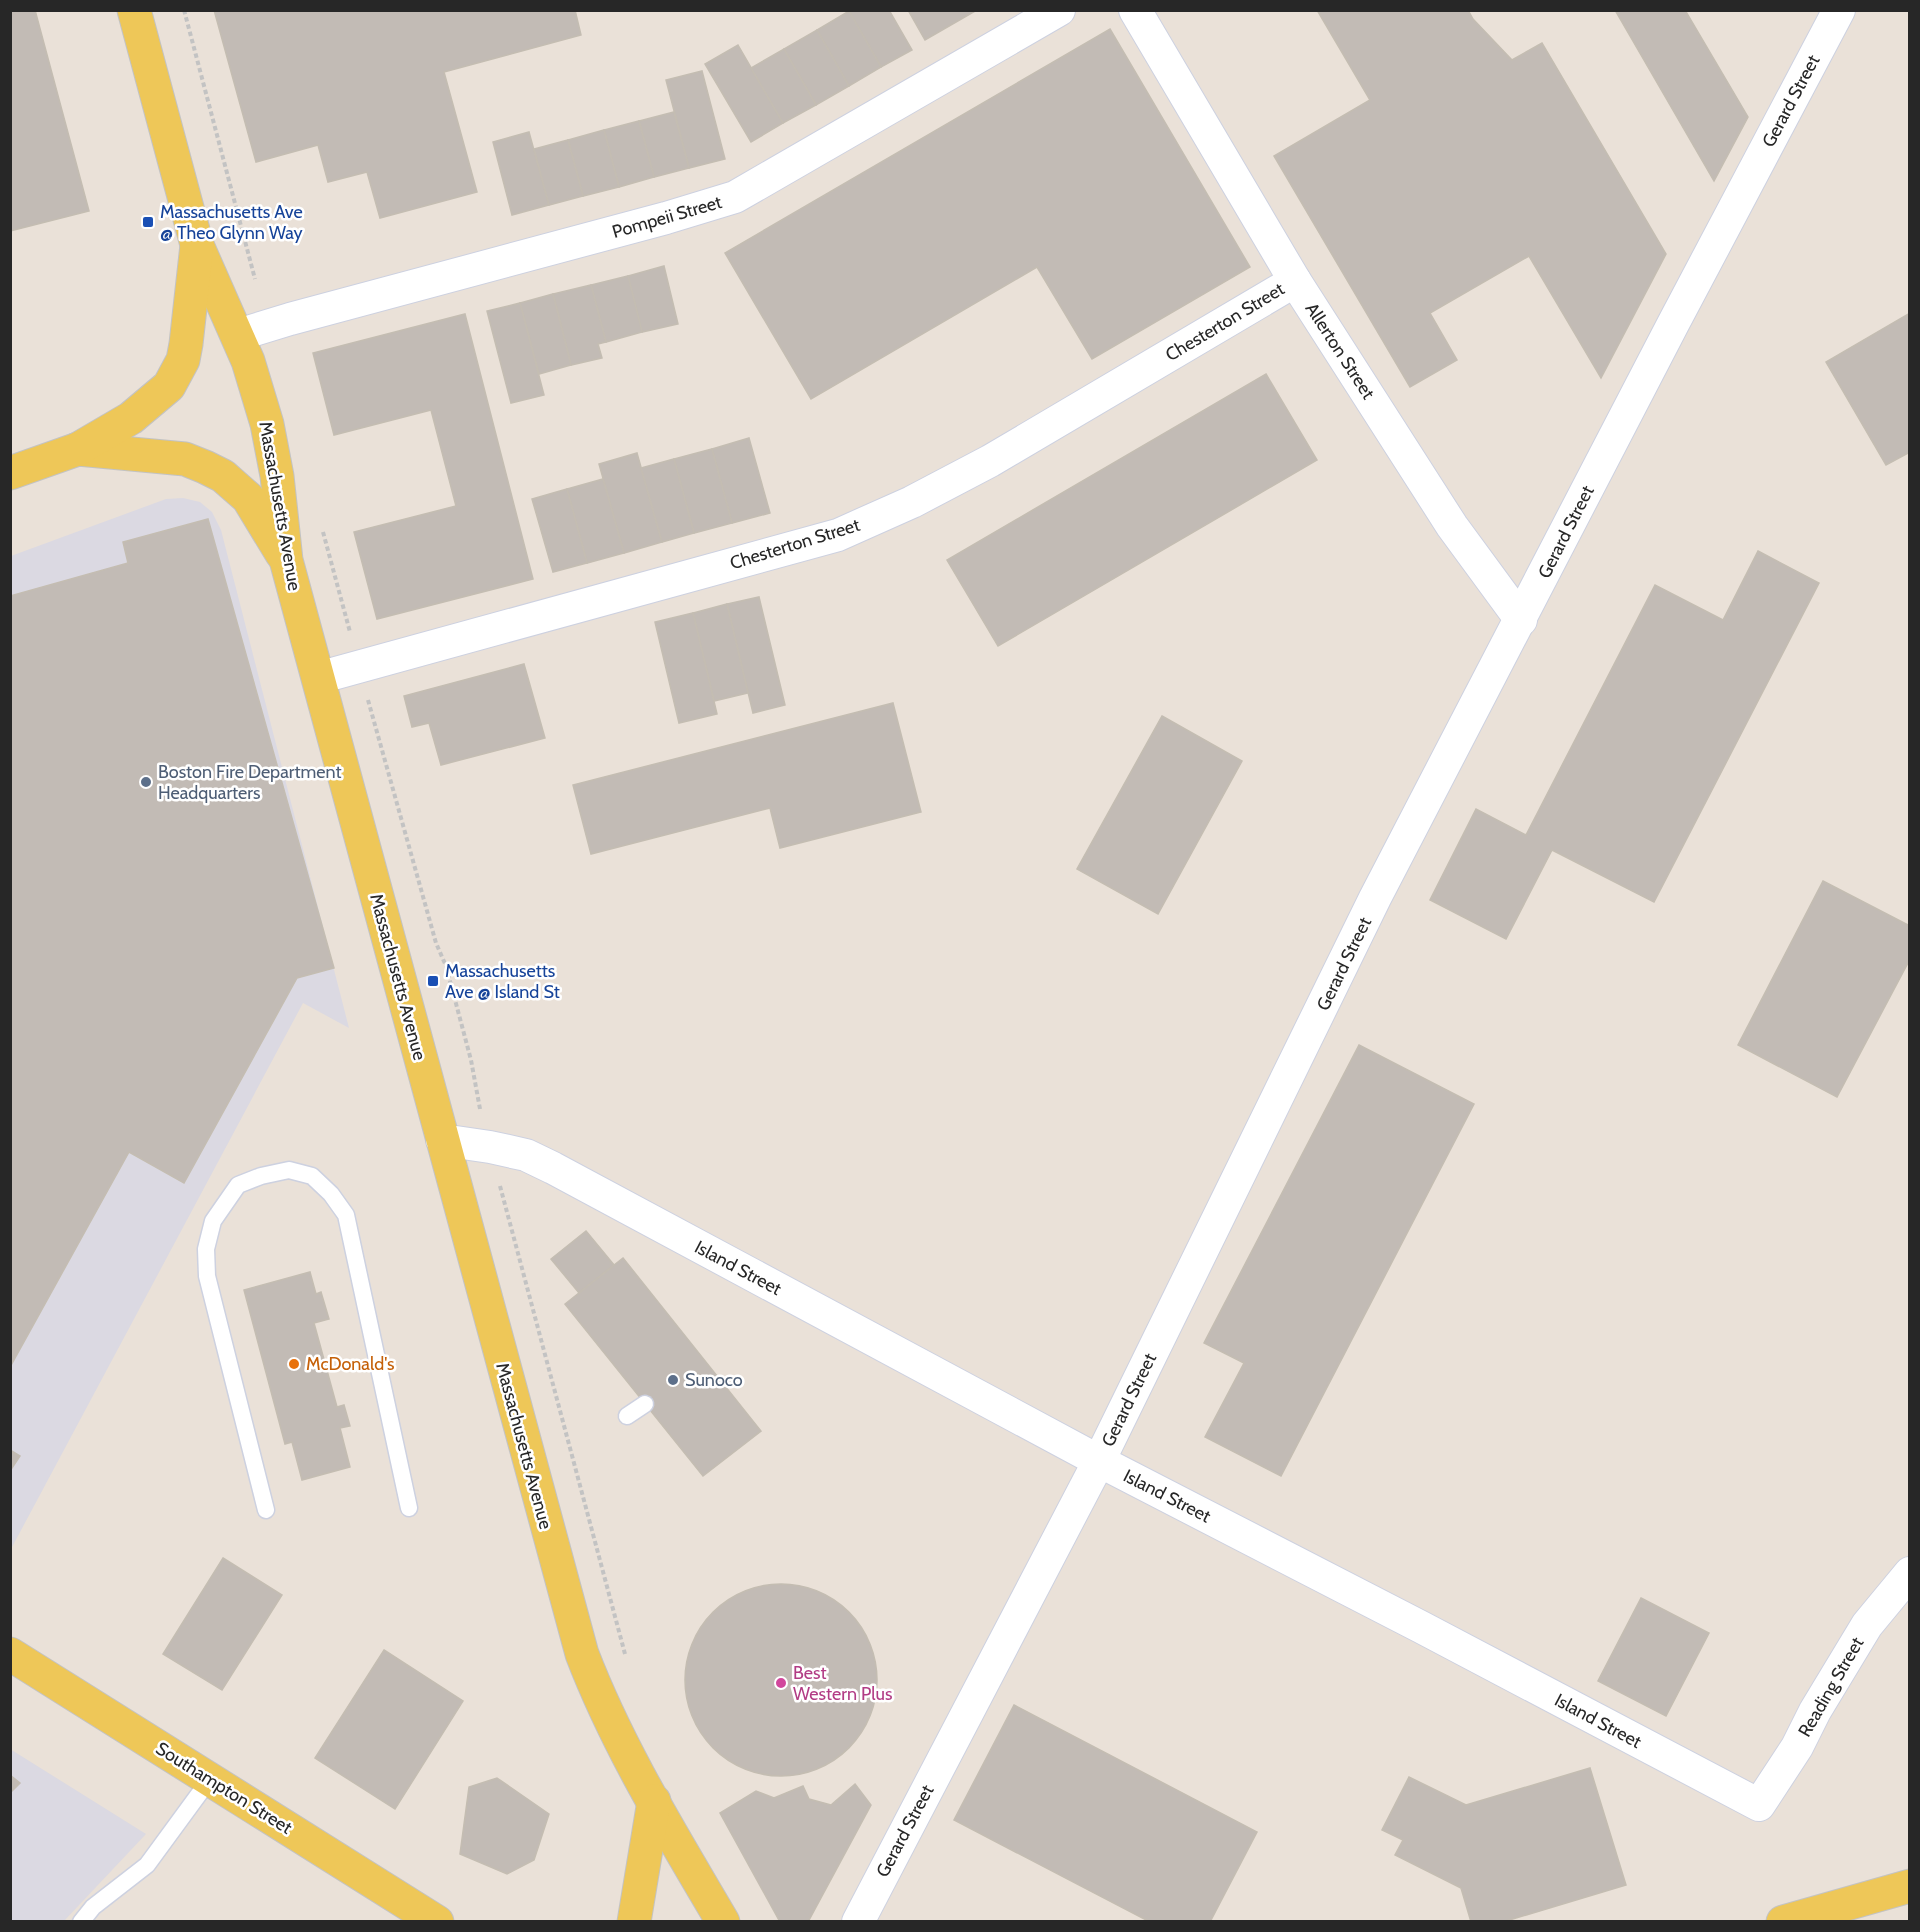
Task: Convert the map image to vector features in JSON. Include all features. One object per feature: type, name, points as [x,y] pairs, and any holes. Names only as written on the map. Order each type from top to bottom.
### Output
[{"type":"main road","name":"Massachusetts Avenue","points":[[134,10],[197,245],[253,330],[253,374],[267,424],[277,476],[286,560],[582,1654],[603,1705],[654,1801],[723,1922]]},
{"type":"main road","points":[[10,473],[78,449],[131,418],[169,386],[183,360],[197,245]]},
{"type":"main road","points":[[78,449],[185,459],[214,471],[248,498],[286,560]]},
{"type":"main road","name":"Southampton Street","points":[[10,1654],[438,1922]]},
{"type":"main road","points":[[634,1922],[654,1801]]},
{"type":"main road","points":[[1783,1922],[1910,1886]]},
{"type":"street","name":"Pompeii Street","points":[[253,330],[655,221],[735,197],[1059,10]]},
{"type":"street","name":"Allerton Street","points":[[1135,10],[1295,280],[1452,526],[1521,620]]},
{"type":"street","name":"Gerard Street","points":[[858,1922],[1099,1461],[1376,898],[1673,324],[1839,10]]},
{"type":"street","name":"Chesterton Street","points":[[318,678],[838,535],[912,502],[990,461],[1295,280]]},
{"type":"street","name":"Island Street","points":[[442,1140],[526,1155],[553,1168],[1099,1461],[1759,1805]]},
{"type":"street","name":"Reading Street","points":[[1759,1805],[1797,1747],[1815,1711],[1867,1625],[1910,1573]]},
{"type":"lane","points":[[266,1510],[207,1276],[206,1249],[213,1221],[238,1185],[261,1176],[290,1170],[312,1176],[331,1194],[346,1215],[409,1509]]},
{"type":"lane","points":[[627,1416],[645,1404]]},
{"type":"lane","points":[[81,1922],[93,1907],[147,1865],[210,1779]]},
{"type":"path","points":[[184,10],[253,330]]},
{"type":"path","name":"Massachusetts Avenue","points":[[322,530],[436,943],[446,966],[471,1060],[490,1147],[626,1658]]},
{"type":"shaded area","name":"Boston Fire Department Headquarters","points":[[183,498],[200,502],[212,512],[221,530],[349,1028],[303,1003],[11,1549],[11,556],[166,499]]},
{"type":"shaded area","points":[[10,1749],[146,1834],[64,1921],[11,1921]]},
{"type":"building","points":[[10,10],[35,10],[89,211],[10,231]]},
{"type":"building","points":[[214,10],[575,10],[581,35],[444,72],[477,192],[380,218],[367,172],[328,182],[318,145],[256,162]]},
{"type":"building","points":[[848,10],[889,10],[912,50],[881,67]]},
{"type":"building","points":[[908,10],[977,10],[925,40]]},
{"type":"building","points":[[1317,10],[1468,10],[1473,19],[1512,60],[1542,43],[1666,254],[1601,378],[1529,256],[1430,313],[1457,360],[1410,387],[1274,156],[1370,100]]},
{"type":"building","points":[[1615,10],[1685,10],[1748,117],[1714,181]]},
{"type":"building","points":[[849,11],[881,67],[849,86],[817,30]]},
{"type":"building","points":[[1110,29],[1250,267],[1092,359],[1037,267],[811,399],[725,253]]},
{"type":"building","points":[[817,30],[849,86],[816,105],[784,49]]},
{"type":"building","points":[[738,45],[783,123],[751,142],[705,64]]},
{"type":"building","points":[[784,49],[816,105],[783,123],[751,68]]},
{"type":"building","points":[[702,71],[725,159],[689,168],[666,80]]},
{"type":"building","points":[[674,112],[689,168],[654,177],[639,121]]},
{"type":"building","points":[[639,121],[654,177],[619,187],[604,130]]},
{"type":"building","points":[[604,130],[619,187],[583,196],[568,140]]},
{"type":"building","points":[[529,132],[549,205],[512,215],[493,142]]},
{"type":"building","points":[[568,140],[583,196],[549,205],[534,149]]},
{"type":"building","points":[[664,266],[678,324],[642,332],[628,276]]},
{"type":"building","points":[[628,276],[642,332],[606,342],[591,285]]},
{"type":"building","points":[[591,285],[606,342],[598,344],[602,358],[571,365],[553,294]]},
{"type":"building","points":[[553,294],[571,365],[539,374],[520,303]]},
{"type":"building","points":[[520,303],[544,395],[511,403],[487,311]]},
{"type":"building","points":[[1910,313],[1910,452],[1886,465],[1826,362]]},
{"type":"building","points":[[465,314],[533,579],[377,619],[354,532],[456,506],[431,410],[334,435],[313,353]]},
{"type":"building","points":[[1266,374],[1317,460],[998,646],[947,560]]},
{"type":"building","points":[[749,438],[770,513],[732,523],[712,449]]},
{"type":"building","points":[[712,449],[732,523],[694,533],[674,459]]},
{"type":"building","points":[[637,453],[662,542],[624,553],[599,464]]},
{"type":"building","points":[[674,459],[694,533],[662,542],[641,468]]},
{"type":"building","points":[[603,479],[624,553],[587,563],[567,489]]},
{"type":"building","points":[[567,489],[587,563],[553,572],[532,499]]},
{"type":"building","name":"Boston Fire Department Headquarters","points":[[208,519],[334,968],[297,978],[184,1183],[129,1152],[10,1367],[10,596],[128,563],[123,542]]},
{"type":"building","points":[[1758,551],[1819,583],[1654,902],[1552,850],[1506,939],[1430,900],[1476,809],[1526,835],[1655,585],[1723,620]]},
{"type":"building","points":[[759,597],[785,705],[753,713],[727,604]]},
{"type":"building","points":[[727,604],[748,693],[714,701],[693,613]]},
{"type":"building","points":[[693,613],[717,714],[679,723],[655,622]]},
{"type":"building","points":[[524,664],[545,738],[441,765],[429,723],[412,727],[404,696]]},
{"type":"building","points":[[893,703],[921,812],[780,848],[770,808],[591,854],[573,785]]},
{"type":"building","points":[[1162,716],[1242,761],[1158,914],[1077,869]]},
{"type":"building","points":[[1823,881],[1910,926],[1910,959],[1837,1097],[1738,1045]]},
{"type":"building","points":[[1359,1045],[1474,1104],[1281,1476],[1205,1437],[1244,1363],[1204,1343]]},
{"type":"building","points":[[586,1231],[614,1265],[579,1293],[551,1259]]},
{"type":"building","name":"Sunoco","points":[[623,1258],[761,1431],[703,1476],[565,1304]]},
{"type":"building","name":"McDonald's","points":[[310,1272],[316,1294],[321,1292],[329,1319],[314,1323],[337,1407],[344,1405],[350,1426],[340,1428],[350,1467],[302,1480],[292,1442],[285,1444],[244,1290]]},
{"type":"building","points":[[10,1450],[20,1456],[10,1471]]},
{"type":"building","points":[[223,1558],[282,1595],[222,1690],[163,1654]]},
{"type":"building","name":"Best Western Plus","points":[[772,1584],[790,1584],[818,1591],[849,1612],[870,1643],[877,1680],[870,1717],[849,1748],[818,1769],[790,1776],[772,1776],[736,1765],[707,1741],[696,1725],[689,1708],[685,1689],[685,1671],[696,1635],[720,1606],[736,1595],[753,1588]]},
{"type":"building","points":[[1641,1598],[1709,1633],[1666,1716],[1598,1681]]},
{"type":"building","points":[[384,1650],[463,1701],[395,1809],[315,1758]]},
{"type":"building","points":[[1014,1705],[1257,1832],[1210,1922],[1150,1922],[954,1820]]},
{"type":"building","points":[[1590,1768],[1626,1885],[1503,1922],[1471,1922],[1461,1888],[1395,1855],[1403,1840],[1382,1830],[1409,1777],[1466,1805]]},
{"type":"building","points":[[10,1775],[20,1783],[10,1793]]},
{"type":"building","points":[[497,1778],[549,1814],[534,1860],[507,1874],[460,1854],[469,1787]]},
{"type":"building","points":[[855,1784],[871,1805],[808,1922],[780,1922],[720,1813],[756,1791],[774,1798],[803,1786],[809,1799],[831,1805]]},
{"type":"place","name":"Massachusetts Ave @ Theo Glynn Way","points":[[148,222]]},
{"type":"place","name":"Boston Fire Department Headquarters","points":[[146,782]]},
{"type":"place","name":"Massachusetts Ave @ Island St","points":[[433,981]]},
{"type":"place","name":"McDonald's","points":[[294,1364]]},
{"type":"place","name":"Sunoco","points":[[673,1380]]},
{"type":"place","name":"Best Western Plus","points":[[781,1683]]}]
